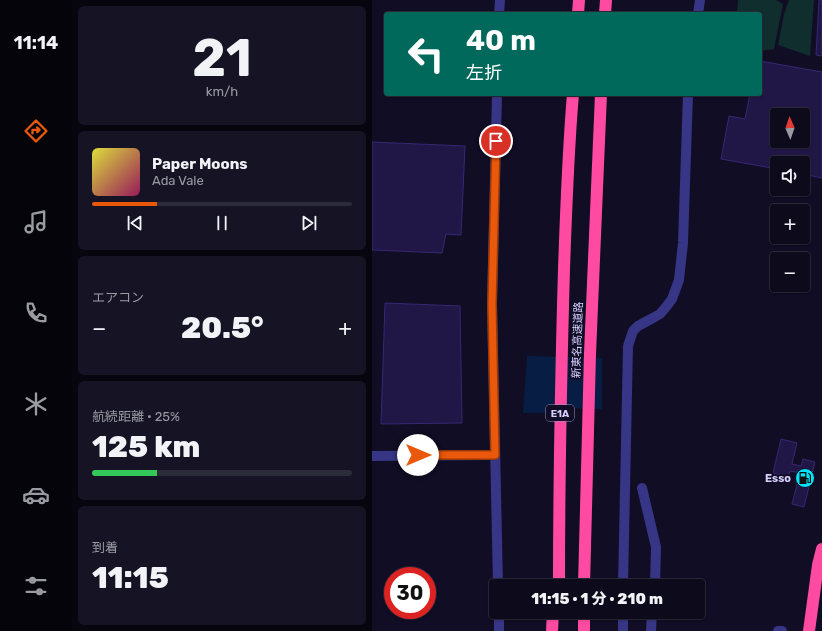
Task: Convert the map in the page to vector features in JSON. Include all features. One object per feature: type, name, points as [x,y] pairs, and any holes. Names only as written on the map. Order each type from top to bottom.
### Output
[{"type":"highway","points":[[578,12],[580,0]]},
{"type":"highway","points":[[606,0],[606,12]]},
{"type":"highway","name":"新東名高速道路","points":[[559,579],[559,475],[565,240],[573,96]]},
{"type":"highway","name":"新東名高速道路","points":[[584,579],[590,354],[601,96]]},
{"type":"highway","points":[[554,579],[559,475]]},
{"type":"highway","points":[[809,631],[818,564],[822,549]]},
{"type":"highway","points":[[552,631],[553,619]]},
{"type":"highway","points":[[559,619],[559,631]]},
{"type":"highway","points":[[584,619],[584,631]]},
{"type":"street","points":[[499,12],[500,0]]},
{"type":"street","points":[[698,12],[700,0]]},
{"type":"street","points":[[497,96],[492,304],[498,579]]},
{"type":"street","points":[[623,579],[628,346],[633,331],[638,326],[656,316],[666,307],[672,298],[679,280],[683,243],[688,96]]},
{"type":"street","points":[[372,456],[495,455]]},
{"type":"street","points":[[642,488],[656,547],[655,579]]},
{"type":"street","points":[[499,619],[499,631]]},
{"type":"street","points":[[623,619],[623,631]]},
{"type":"street","points":[[651,631],[652,619]]},
{"type":"green space","points":[[738,0],[776,0],[783,4],[774,49],[762,51],[762,12],[737,12]]},
{"type":"green space","points":[[789,0],[814,0],[810,56],[778,45],[784,14]]},
{"type":"water","points":[[527,356],[602,358],[602,409],[553,408],[552,413],[523,413]]},
{"type":"building","points":[[819,0],[822,0],[822,56],[816,55]]},
{"type":"building","points":[[762,61],[822,72],[822,178],[810,175],[810,156],[770,156],[770,168],[721,159],[729,116],[745,119],[750,96],[762,96]]},
{"type":"building","points":[[372,142],[465,146],[461,235],[446,234],[442,253],[372,250]]},
{"type":"building","points":[[385,303],[460,306],[462,423],[381,424]]},
{"type":"building","points":[[781,439],[797,443],[792,464],[801,466],[803,459],[815,462],[804,507],[792,504],[800,473],[790,471],[788,477],[773,473]]},
{"type":"place","name":"Esso","points":[[805,478]]},
{"type":"route","points":[[418,455],[495,455],[492,304],[496,141]]}]
